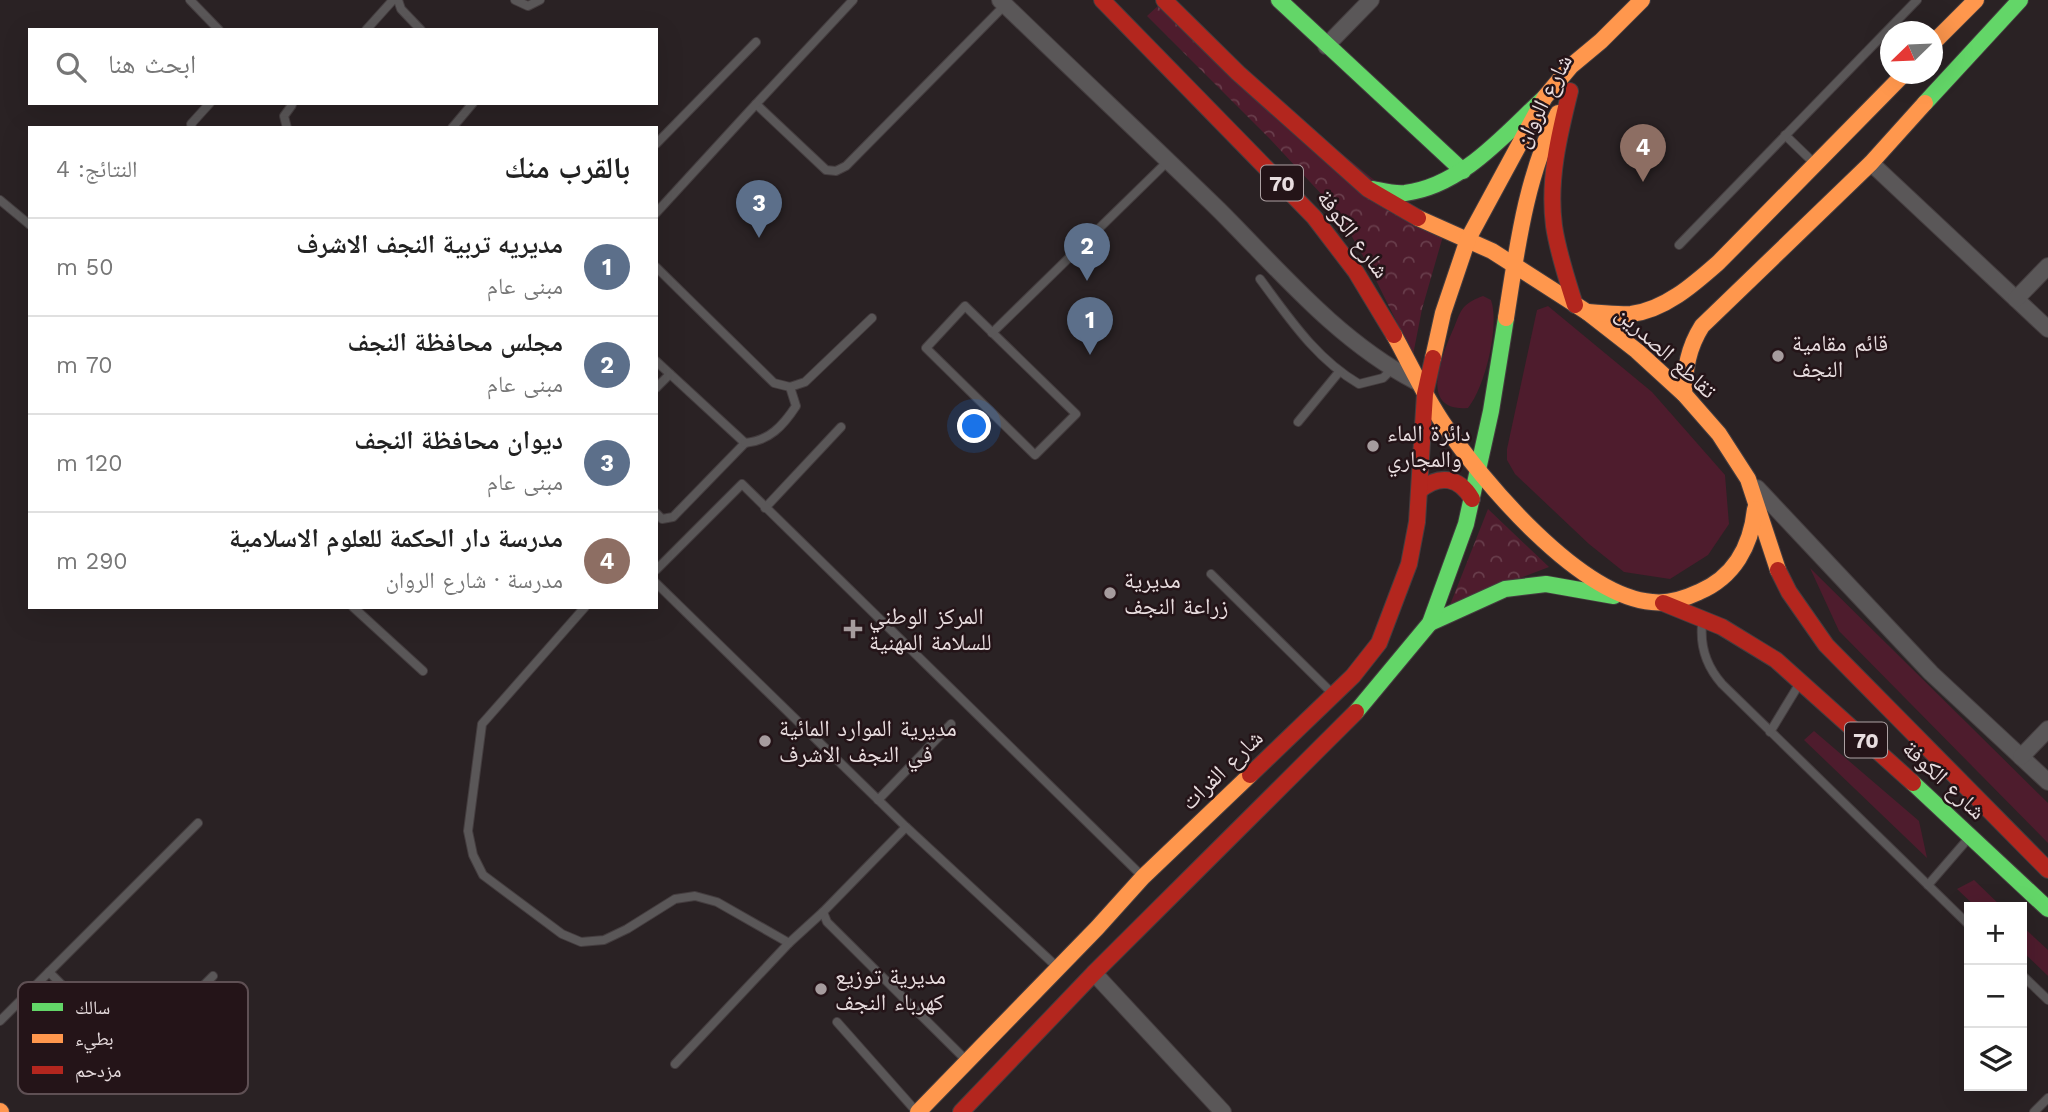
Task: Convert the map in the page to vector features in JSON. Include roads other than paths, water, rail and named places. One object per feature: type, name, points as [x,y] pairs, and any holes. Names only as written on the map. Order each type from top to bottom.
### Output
[{"type":"main road","name":"شارع الكوفة","points":[[1102,0],[1324,227],[1368,290],[1422,389]]},
{"type":"main road","name":"شارع الكوفة","points":[[1164,0],[1238,73],[1368,189],[1403,211],[1468,239],[1514,265]]},
{"type":"main road","points":[[1279,0],[1463,170]]},
{"type":"main road","name":"شارع الروان","points":[[1422,389],[1443,313],[1468,239],[1545,97],[1572,66],[1642,0]]},
{"type":"main road","points":[[1684,394],[1685,367],[1690,343],[1702,326],[1871,163],[2020,0]]},
{"type":"main road","points":[[1943,33],[1971,2]]},
{"type":"main road","name":"شارع الروان","points":[[1478,470],[1492,411],[1514,265],[1542,144],[1601,41]]},
{"type":"main road","points":[[1570,91],[1558,142],[1554,174],[1553,216],[1561,259],[1581,308],[1634,313],[1650,309],[1673,297],[1719,262],[1894,84]]},
{"type":"main road","points":[[1368,189],[1402,194],[1426,190],[1463,170],[1545,97]]},
{"type":"main road","name":"تقاطع الصدرين","points":[[1514,265],[1581,308],[1637,351],[1684,394],[1719,434],[1748,479],[1755,502]]},
{"type":"main road","name":"70","points":[[1422,389],[1460,448],[1478,470],[1504,501],[1556,551],[1617,592],[1637,600],[1663,603]]},
{"type":"main road","name":"شارع الفرات","points":[[920,1109],[1143,877],[1353,676],[1378,643],[1396,603],[1414,542],[1420,490],[1422,389]]},
{"type":"main road","points":[[961,1112],[1094,973],[1351,718],[1430,623],[1456,556],[1478,470]]},
{"type":"main road","points":[[1420,490],[1428,482],[1449,478],[1467,489],[1472,499]]},
{"type":"main road","name":"شارع الكوفة","points":[[1755,502],[1763,533],[1788,592],[1826,645],[2048,870]]},
{"type":"main road","points":[[1663,603],[1687,598],[1710,587],[1730,571],[1745,551],[1754,528],[1755,502]]},
{"type":"main road","points":[[1430,623],[1505,589],[1546,584],[1637,600]]},
{"type":"main road","name":"شارع الكوفة","points":[[1663,603],[1703,618],[1750,642],[1801,680],[2048,909]]},
{"type":"main road","points":[[968,1061],[977,1072],[994,1079]]},
{"type":"main road","points":[[920,1109],[936,1104],[946,1112]]},
{"type":"street","points":[[1326,46],[1371,0]]},
{"type":"street","points":[[1002,2],[1331,321],[1422,389]]},
{"type":"street","points":[[1871,163],[2048,329]]},
{"type":"street","points":[[2016,299],[2048,266]]},
{"type":"street","points":[[1748,479],[1931,673],[2048,782]]},
{"type":"street","points":[[2021,757],[2048,729]]},
{"type":"street","points":[[1094,973],[1223,1112]]},
{"type":"lane","points":[[190,0],[217,28]]},
{"type":"lane","points":[[368,28],[396,0],[419,28]]},
{"type":"lane","points":[[515,0],[528,6],[540,0]]},
{"type":"lane","points":[[658,211],[853,0]]},
{"type":"lane","points":[[1679,245],[1917,0]]},
{"type":"lane","points":[[756,104],[826,170],[836,171],[846,166],[1002,2]]},
{"type":"lane","points":[[658,142],[756,42]]},
{"type":"lane","points":[[190,126],[208,105]]},
{"type":"lane","points":[[286,126],[284,116],[291,105]]},
{"type":"lane","points":[[454,126],[470,105]]},
{"type":"lane","points":[[1785,135],[1815,164]]},
{"type":"lane","points":[[992,333],[1168,161]]},
{"type":"lane","points":[[0,200],[28,223]]},
{"type":"lane","points":[[658,269],[774,383],[790,387],[805,382],[872,318]]},
{"type":"lane","points":[[1260,279],[1313,348],[1339,373],[1359,384],[1383,378],[1392,369]]},
{"type":"lane","points":[[965,306],[992,333],[1076,414],[1035,455],[926,348],[965,306]]},
{"type":"lane","points":[[658,363],[745,443]]},
{"type":"lane","points":[[1298,422],[1339,373]]},
{"type":"lane","points":[[658,386],[670,374]]},
{"type":"lane","points":[[658,515],[662,519],[673,517],[745,443],[759,442],[769,437],[788,419],[796,407],[790,387]]},
{"type":"lane","points":[[765,508],[841,427]]},
{"type":"lane","points":[[658,568],[741,484],[1143,877]]},
{"type":"lane","points":[[1212,574],[1333,694]]},
{"type":"lane","points":[[658,585],[906,827],[1058,968]]},
{"type":"lane","points":[[355,609],[423,671]]},
{"type":"lane","points":[[583,609],[482,724],[468,831],[473,855],[483,875],[562,934],[581,942],[604,940],[675,899],[695,896],[717,902],[789,943]]},
{"type":"lane","points":[[1703,618],[1701,637],[1710,671],[1964,920]]},
{"type":"lane","points":[[1770,732],[1801,680]]},
{"type":"lane","points":[[878,800],[951,724]]},
{"type":"lane","points":[[39,982],[198,824]]},
{"type":"lane","points":[[675,1064],[789,943],[906,827]]},
{"type":"lane","points":[[1927,886],[1971,835]]},
{"type":"lane","points":[[823,912],[827,922],[968,1061]]},
{"type":"lane","points":[[49,972],[59,982]]},
{"type":"lane","points":[[207,982],[213,976]]},
{"type":"lane","points":[[2027,980],[2048,1000]]},
{"type":"lane","points":[[0,1021],[18,1003]]},
{"type":"lane","points":[[837,1022],[920,1109]]},
{"type":"lane","points":[[2034,1112],[2048,1098]]},
{"type":"place","name":"مدرسة دار الحكمة للعلوم الاسلامية","points":[[1643,182]]},
{"type":"place","name":"ديوان محافظة النجف","points":[[759,238]]},
{"type":"place","name":"مجلس محافظة النجف","points":[[1087,281]]},
{"type":"place","name":"مديريه تربية النجف الاشرف","points":[[1090,355]]},
{"type":"place","name":"قائم مقامية النجف","points":[[1778,356]]},
{"type":"place","name":"دائرة الماء والمجاري","points":[[1373,446]]},
{"type":"place","name":"مديرية زراعة النجف","points":[[1110,593]]},
{"type":"place","name":"المركز الوطني للسلامة المهنية","points":[[853,629]]},
{"type":"place","name":"مديرية الموارد المائية في النجف الاشرف","points":[[765,741]]},
{"type":"place","name":"مديرية توزيع كهرباء النجف","points":[[821,989]]}]
